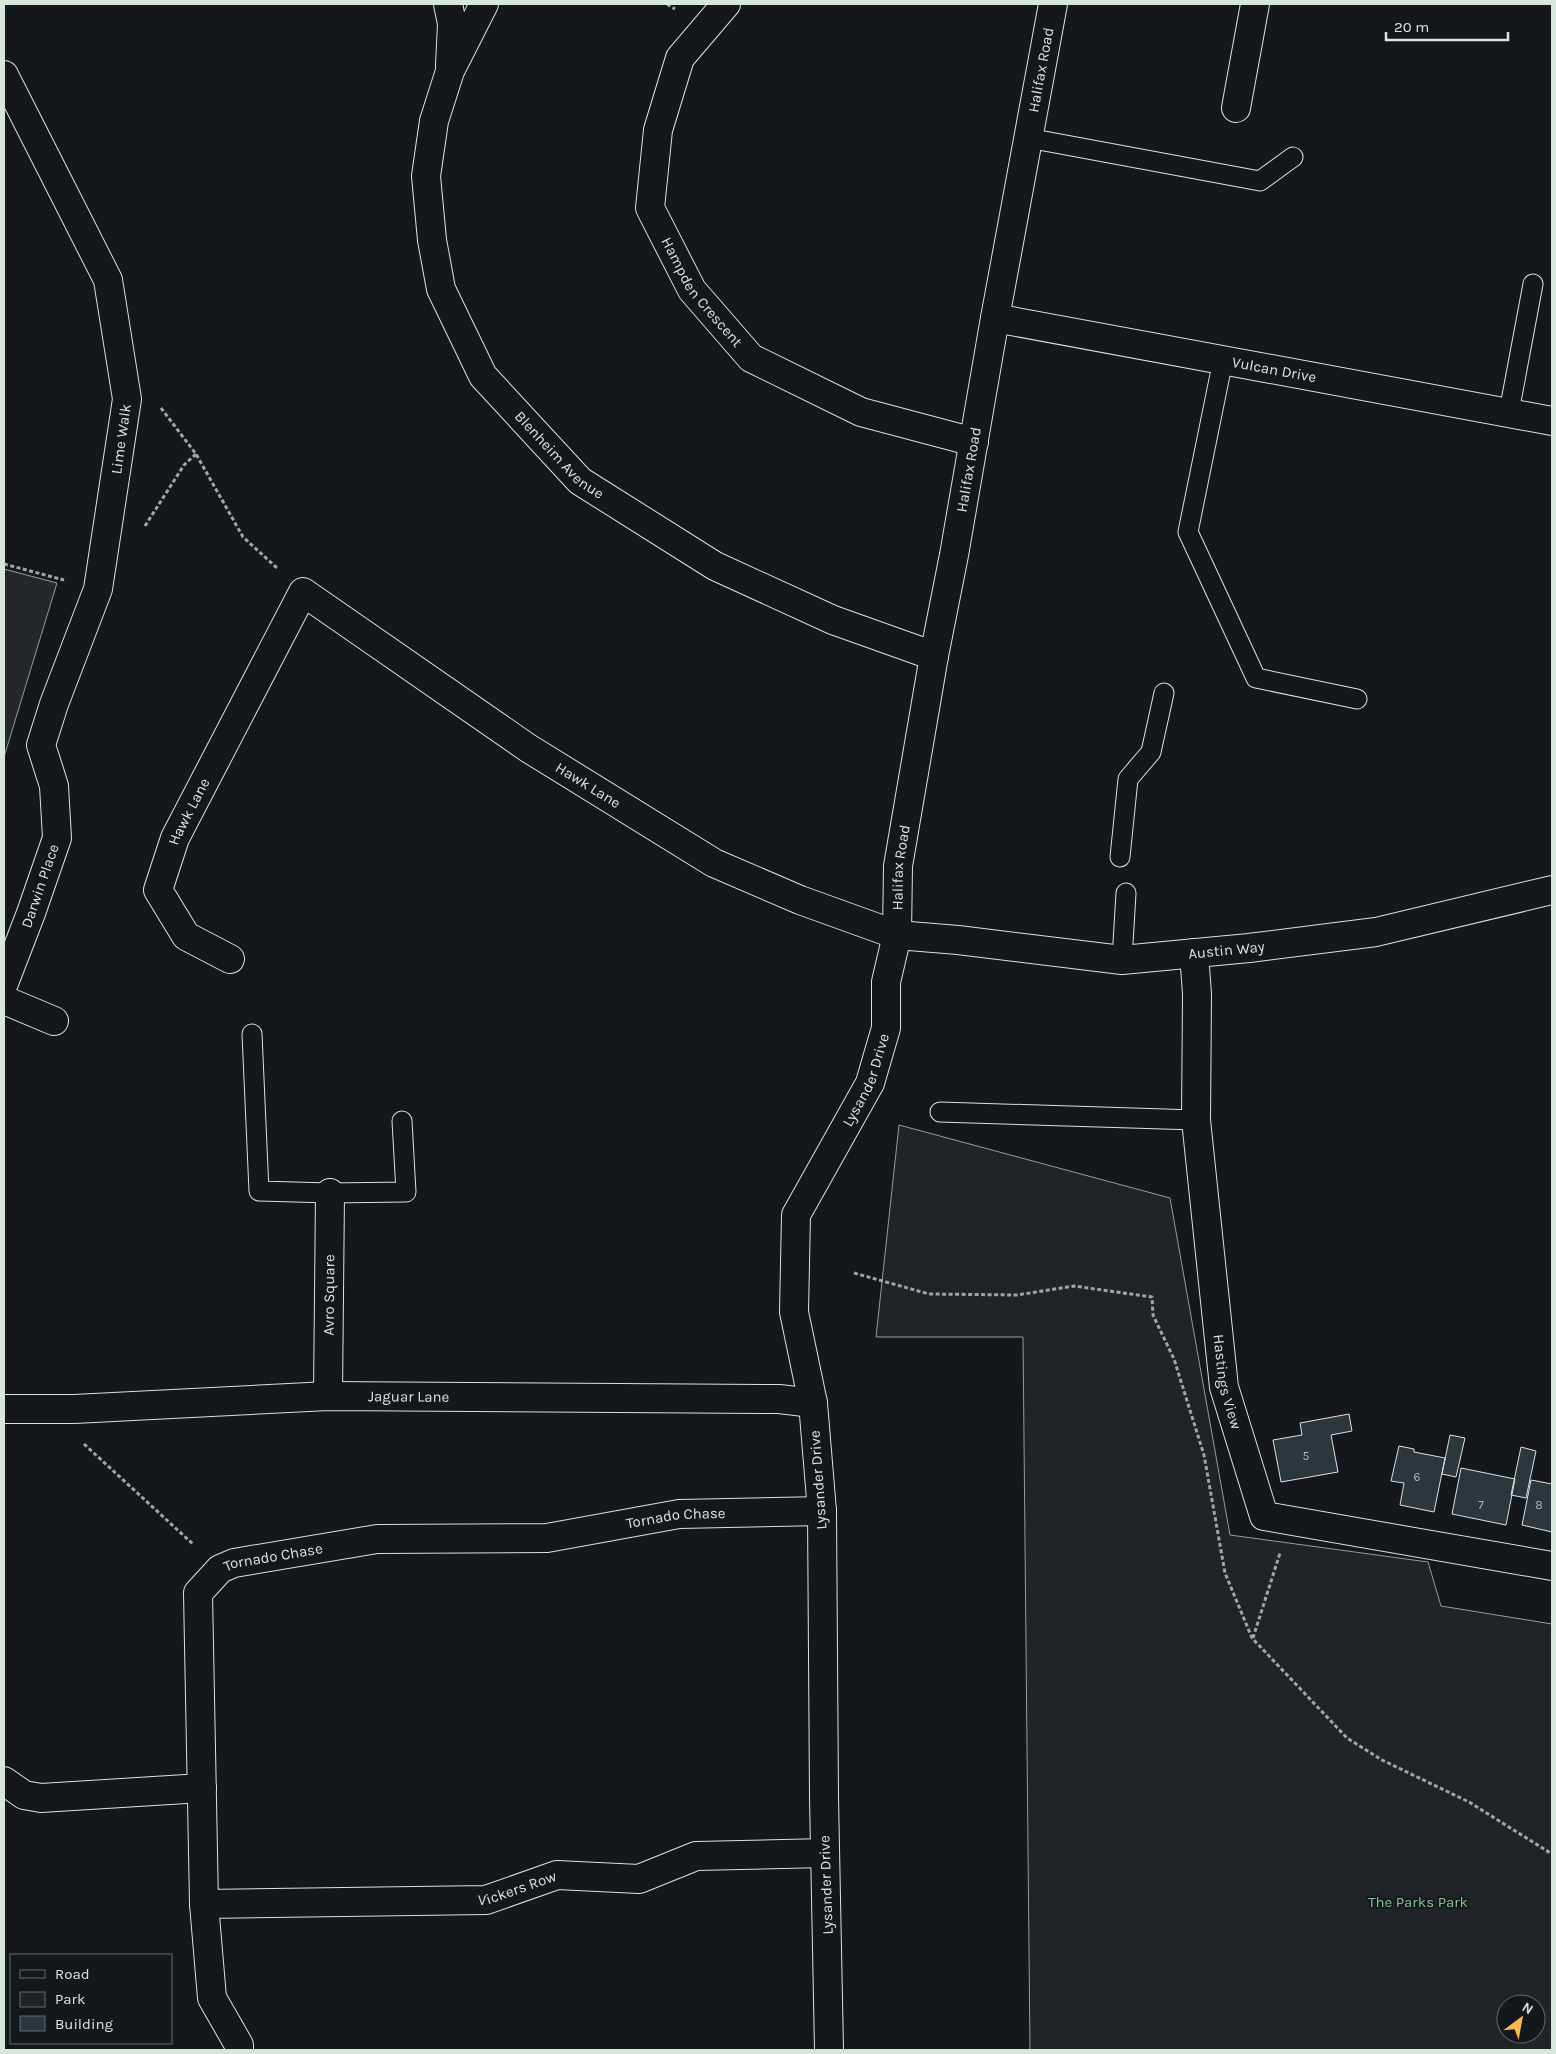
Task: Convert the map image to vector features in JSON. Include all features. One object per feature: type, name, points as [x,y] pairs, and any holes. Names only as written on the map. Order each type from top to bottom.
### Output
[{"type":"street","name":"Blenheim Avenue","points":[[448,4],[452,24],[450,71]]},
{"type":"street","name":"Blenheim Avenue","points":[[484,4],[450,71],[434,121],[426,176],[432,240],[441,289],[483,376],[580,481],[715,566],[833,620],[934,656]]},
{"type":"street","name":"Hampden Crescent","points":[[726,4],[680,58],[658,130],[650,208],[692,290],[751,358],[861,412],[974,442]]},
{"type":"street","name":"Halifax Road","points":[[897,935],[898,866],[934,656],[1053,4]]},
{"type":"street","points":[[1236,108],[1255,4]]},
{"type":"street","name":"Lime Walk","points":[[4,76],[108,280],[127,398],[98,589],[54,704],[41,745],[54,786]]},
{"type":"street","name":"Vulcan Drive","points":[[995,318],[1552,421]]},
{"type":"street","name":"Hawk Lane","points":[[230,959],[186,936],[158,890],[175,838],[303,592],[528,748],[714,863],[800,900],[897,935]]},
{"type":"street","name":"Darwin Place","points":[[4,983],[57,838],[54,786]]},
{"type":"street","name":"Austin Way","points":[[897,935],[958,940],[1122,960],[1249,948],[1376,932],[1552,890]]},
{"type":"street","name":"Lysander Drive","points":[[828,2050],[822,1511],[813,1403],[794,1312],[796,1215],[870,1083],[886,1028],[886,982],[897,935]]},
{"type":"street","name":"Hastings View","points":[[1194,953],[1197,994],[1196,1120],[1224,1387],[1264,1516],[1552,1566]]},
{"type":"street","points":[[4,1000],[54,1021]]},
{"type":"street","name":"Avro Square","points":[[328,1396],[330,1193]]},
{"type":"street","name":"Jaguar Lane","points":[[4,1409],[74,1409],[328,1396],[778,1400],[813,1403]]},
{"type":"street","name":"Tornado Chase","points":[[239,2050],[239,2045],[212,1998],[204,1904],[198,1594],[220,1569],[234,1563],[377,1539],[547,1538],[679,1514],[822,1511]]},
{"type":"street","points":[[4,1781],[24,1795],[41,1798],[202,1788]]},
{"type":"street","name":"Vickers Row","points":[[204,1904],[486,1900],[557,1875],[639,1879],[696,1856],[825,1853]]},
{"type":"lane","points":[[1028,138],[1260,181],[1293,157]]},
{"type":"lane","points":[[1509,412],[1533,284]]},
{"type":"lane","points":[[1223,360],[1188,532],[1256,678],[1357,699]]},
{"type":"lane","points":[[1120,857],[1128,779],[1151,752],[1164,693]]},
{"type":"lane","points":[[1122,960],[1126,893]]},
{"type":"lane","points":[[252,1034],[259,1191],[330,1193],[406,1192],[402,1121]]},
{"type":"lane","points":[[940,1112],[1196,1120]]},
{"type":"path","points":[[157,403],[196,454],[243,537],[303,592]]},
{"type":"path","points":[[140,534],[184,465],[196,454]]},
{"type":"path","points":[[4,564],[73,583]]},
{"type":"path","points":[[854,1273],[929,1294],[1017,1295],[1074,1286],[1152,1297],[1153,1315],[1174,1359],[1204,1455],[1225,1573],[1252,1638],[1347,1738],[1382,1760],[1469,1802],[1552,1854]]},
{"type":"path","points":[[82,1442],[220,1569]]},
{"type":"path","points":[[1252,1638],[1291,1520]]},
{"type":"green space","name":"The Parks Park","points":[[899,1125],[1170,1198],[1230,1535],[1428,1562],[1441,1606],[1552,1624],[1552,2050],[1030,2050],[1023,1337],[876,1337]]},
{"type":"shaded area","points":[[4,569],[57,583],[4,757]]},
{"type":"building","points":[[1349,1414],[1352,1431],[1331,1435],[1338,1472],[1281,1482],[1273,1440],[1302,1435],[1300,1423]]},
{"type":"building","points":[[1450,1435],[1465,1438],[1456,1477],[1442,1474]]},
{"type":"building","points":[[1399,1446],[1414,1449],[1414,1452],[1445,1458],[1434,1512],[1400,1505],[1404,1483],[1391,1481]]},
{"type":"building","points":[[1521,1447],[1536,1451],[1526,1498],[1511,1495]]},
{"type":"building","points":[[1461,1468],[1515,1479],[1506,1525],[1452,1514]]},
{"type":"building","points":[[1531,1480],[1552,1484],[1552,1532],[1522,1525]]}]
